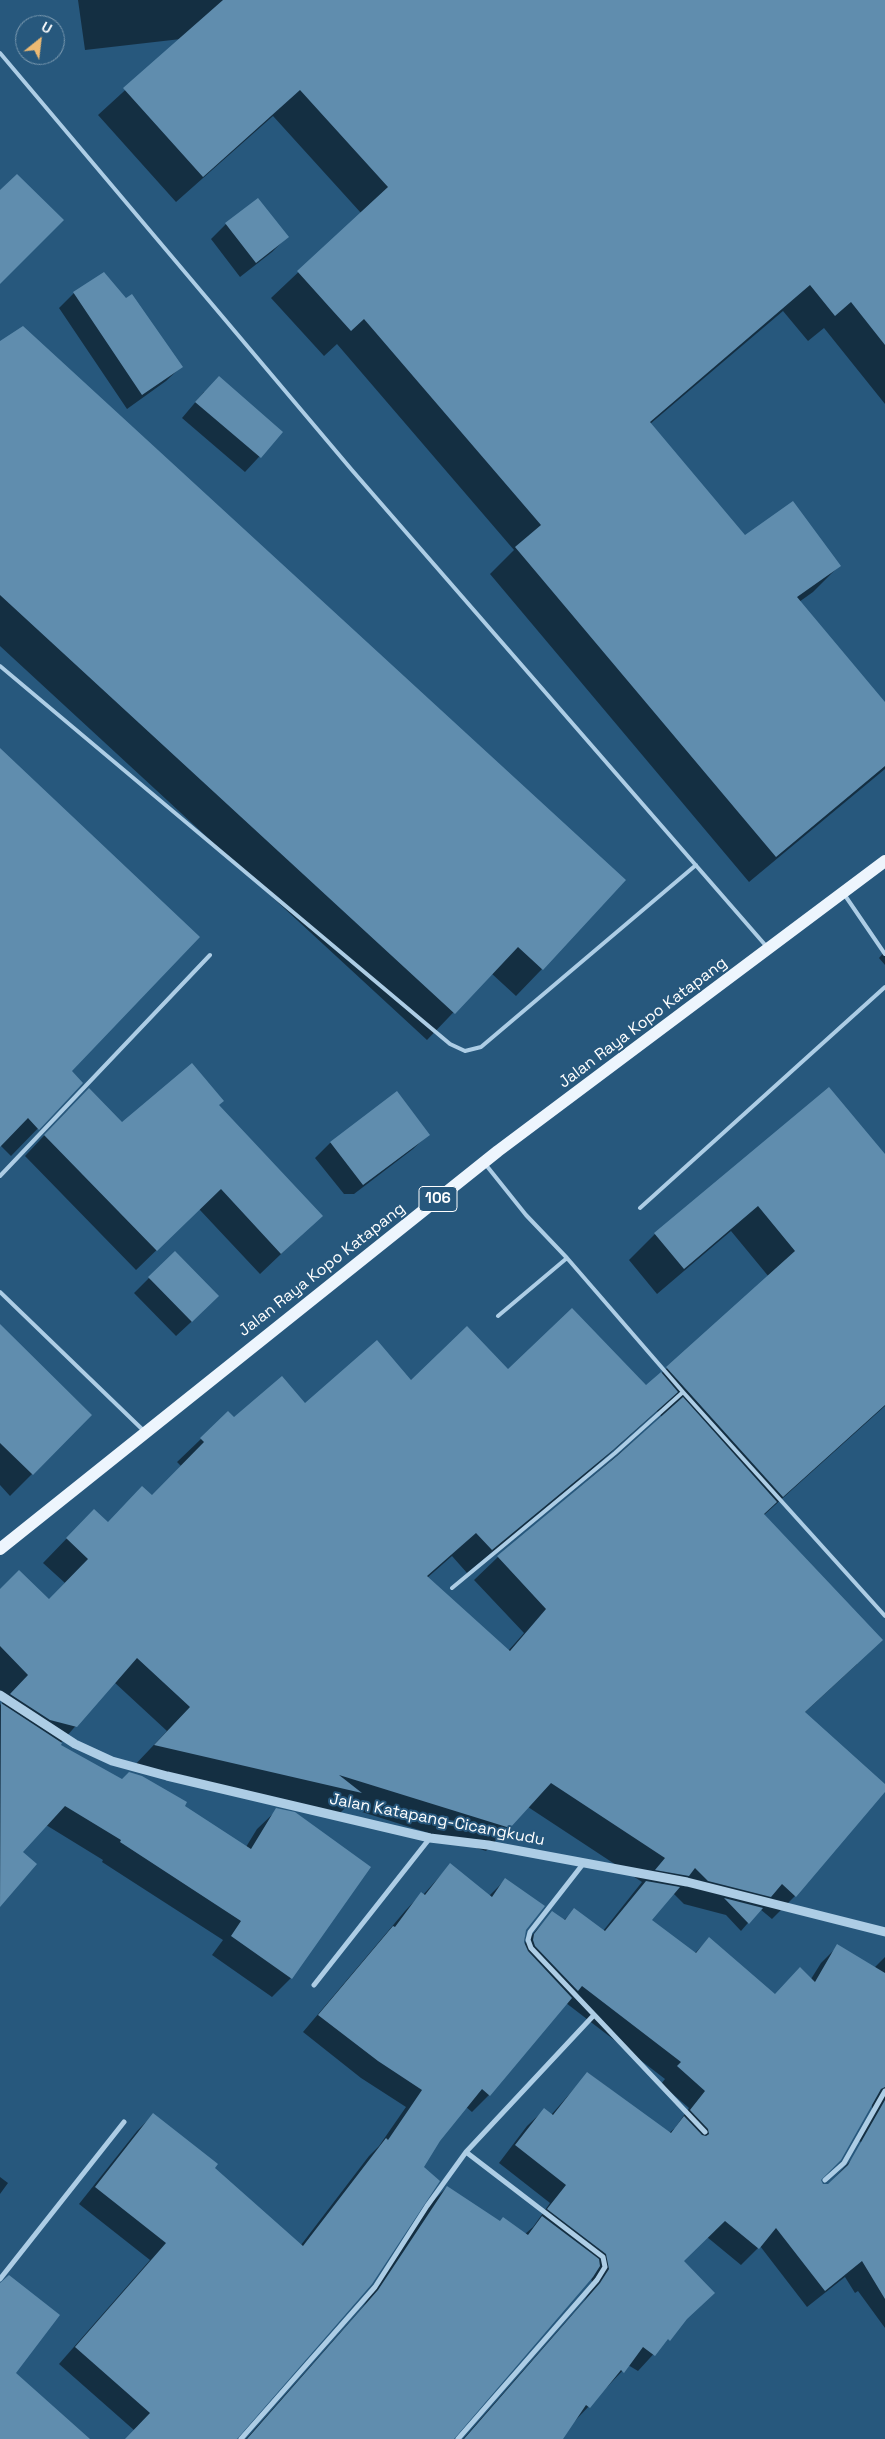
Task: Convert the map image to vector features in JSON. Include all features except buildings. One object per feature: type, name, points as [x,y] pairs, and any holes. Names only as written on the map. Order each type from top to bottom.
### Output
[{"type":"main road","name":"Jalan Raya Kopo Katapang","points":[[0,1549],[484,1163],[885,861]]},
{"type":"street","name":"Jalan Katapang-Cicangkudu","points":[[0,1694],[75,1744],[112,1761],[167,1776],[430,1838],[488,1845],[687,1882],[885,1932]]},
{"type":"street","points":[[314,1985],[430,1838]]},
{"type":"street","points":[[583,1864],[530,1932],[528,1940],[531,1948],[705,2132]]},
{"type":"street","points":[[241,2439],[375,2287],[427,2206],[466,2152],[594,2015]]},
{"type":"street","points":[[825,2180],[844,2163],[885,2090]]},
{"type":"street","points":[[0,2279],[124,2122]]},
{"type":"street","points":[[458,2439],[597,2280],[605,2267],[603,2257],[466,2152]]},
{"type":"lane","points":[[0,53],[351,470],[769,949]]},
{"type":"lane","points":[[0,666],[450,1044],[465,1051],[481,1047],[696,865]]},
{"type":"lane","points":[[843,892],[885,954]]},
{"type":"lane","points":[[0,1176],[210,955]]},
{"type":"lane","points":[[640,1208],[885,987]]},
{"type":"lane","points":[[484,1163],[526,1215],[567,1258],[683,1392],[885,1616]]},
{"type":"lane","points":[[498,1316],[567,1258]]},
{"type":"lane","points":[[0,1292],[145,1432]]},
{"type":"lane","points":[[452,1588],[615,1453],[683,1392]]}]
